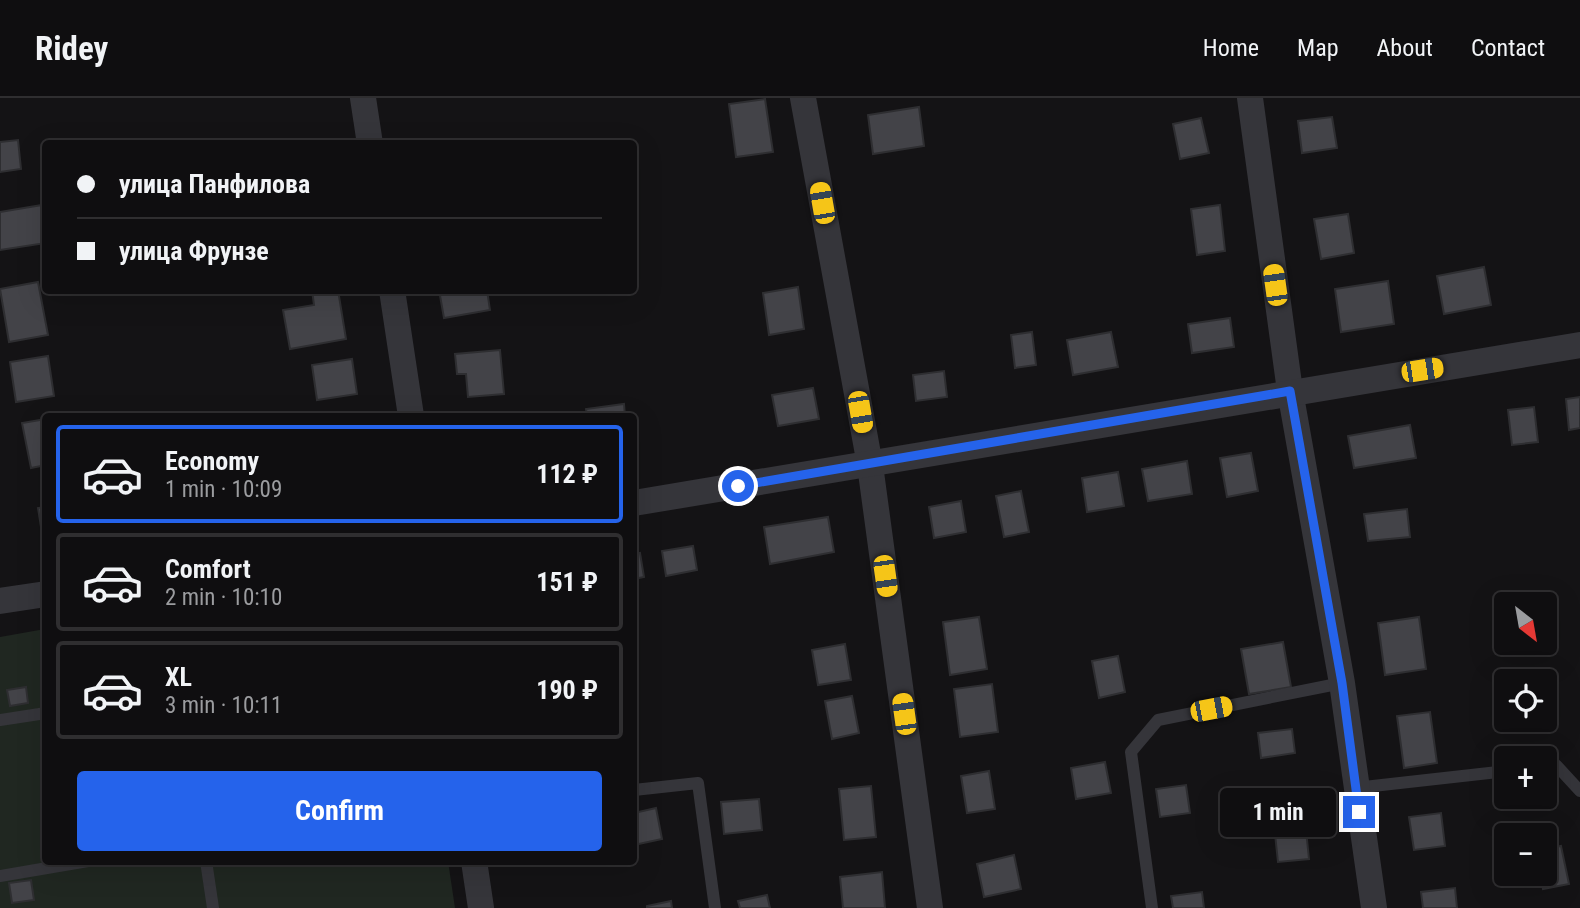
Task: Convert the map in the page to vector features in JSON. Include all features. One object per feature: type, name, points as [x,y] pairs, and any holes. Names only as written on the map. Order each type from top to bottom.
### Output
[{"type":"street","points":[[363,98],[369,140]]},
{"type":"street","points":[[803,98],[870,465],[930,908]]},
{"type":"street","points":[[1250,98],[1290,391],[1342,683],[1374,908]]},
{"type":"street","points":[[393,294],[411,413]]},
{"type":"street","points":[[637,503],[870,465],[1290,391],[1580,345]]},
{"type":"street","points":[[0,601],[42,595]]},
{"type":"street","points":[[475,865],[481,908]]},
{"type":"lane","points":[[1152,908],[1131,752],[1158,720],[1342,683]]},
{"type":"lane","points":[[0,720],[42,714]]},
{"type":"lane","points":[[1557,766],[1580,791]]},
{"type":"lane","points":[[1355,788],[1494,772]]},
{"type":"lane","points":[[637,790],[698,783],[715,908]]},
{"type":"lane","points":[[0,876],[65,865]]},
{"type":"lane","points":[[206,865],[213,908]]},
{"type":"shaded area","points":[[42,630],[42,865],[449,865],[455,908],[0,908],[0,637]]},
{"type":"building","points":[[765,99],[773,152],[736,157],[729,104]]},
{"type":"building","points":[[919,107],[924,146],[873,154],[868,115]]},
{"type":"building","points":[[1332,117],[1337,148],[1302,153],[1298,121]]},
{"type":"building","points":[[1201,118],[1209,153],[1180,159],[1173,124]]},
{"type":"building","points":[[18,140],[21,169],[0,172],[0,142]]},
{"type":"building","points":[[42,205],[42,244],[0,250],[0,212]]},
{"type":"building","points":[[1220,205],[1225,251],[1197,255],[1191,209]]},
{"type":"building","points":[[1348,214],[1354,253],[1321,259],[1314,219]]},
{"type":"building","points":[[1484,267],[1491,305],[1444,314],[1437,276]]},
{"type":"building","points":[[1388,281],[1394,324],[1341,332],[1335,289]]},
{"type":"building","points":[[38,282],[48,335],[9,342],[0,289]]},
{"type":"building","points":[[798,287],[804,329],[769,335],[763,293]]},
{"type":"building","points":[[313,294],[339,294],[346,339],[290,349],[283,310],[314,305]]},
{"type":"building","points":[[440,294],[488,294],[490,310],[444,318]]},
{"type":"building","points":[[1230,318],[1234,347],[1192,353],[1188,324]]},
{"type":"building","points":[[1032,332],[1036,365],[1015,368],[1011,335]]},
{"type":"building","points":[[1111,332],[1118,367],[1073,375],[1067,340]]},
{"type":"building","points":[[500,350],[504,394],[468,397],[466,374],[457,374],[455,354]]},
{"type":"building","points":[[48,356],[54,396],[16,402],[10,362]]},
{"type":"building","points":[[352,359],[357,394],[317,400],[312,365]]},
{"type":"building","points":[[944,371],[947,397],[916,401],[913,375]]},
{"type":"building","points":[[813,388],[819,419],[778,426],[772,395]]},
{"type":"building","points":[[1580,397],[1580,428],[1569,430],[1566,399]]},
{"type":"building","points":[[624,404],[625,413],[587,413],[586,409]]},
{"type":"building","points":[[1534,407],[1538,442],[1512,445],[1508,410]]},
{"type":"building","points":[[42,420],[42,466],[31,468],[22,423]]},
{"type":"building","points":[[1410,425],[1416,458],[1354,468],[1348,436]]},
{"type":"building","points":[[1251,453],[1258,491],[1227,497],[1220,458]]},
{"type":"building","points":[[1187,461],[1192,494],[1148,501],[1142,469]]},
{"type":"building","points":[[1118,472],[1124,506],[1087,512],[1082,478]]},
{"type":"building","points":[[1021,491],[1029,532],[1004,537],[996,496]]},
{"type":"building","points":[[961,501],[966,532],[934,538],[929,507]]},
{"type":"building","points":[[38,508],[42,508],[42,533]]},
{"type":"building","points":[[1407,509],[1410,537],[1368,541],[1364,514]]},
{"type":"building","points":[[828,517],[834,552],[770,564],[764,527]]},
{"type":"building","points":[[693,546],[697,570],[666,576],[662,551]]},
{"type":"building","points":[[640,553],[644,577],[637,578],[637,554]]},
{"type":"building","points":[[979,617],[987,669],[950,675],[943,622]]},
{"type":"building","points":[[1419,617],[1426,669],[1385,675],[1378,623]]},
{"type":"building","points":[[1283,642],[1291,687],[1249,694],[1241,649]]},
{"type":"building","points":[[845,644],[851,680],[818,685],[812,650]]},
{"type":"building","points":[[1118,656],[1125,692],[1099,698],[1092,661]]},
{"type":"building","points":[[992,684],[998,732],[960,737],[954,689]]},
{"type":"building","points":[[26,687],[28,703],[10,706],[7,690]]},
{"type":"building","points":[[852,696],[859,733],[832,739],[825,701]]},
{"type":"building","points":[[1430,712],[1437,763],[1404,768],[1397,716]]},
{"type":"building","points":[[1292,729],[1295,753],[1261,758],[1258,733]]},
{"type":"building","points":[[1105,762],[1111,793],[1076,799],[1071,768]]},
{"type":"building","points":[[989,771],[995,809],[967,813],[961,776]]},
{"type":"building","points":[[1186,785],[1190,813],[1160,817],[1156,789]]},
{"type":"building","points":[[871,786],[876,837],[844,840],[839,789]]},
{"type":"building","points":[[759,799],[762,830],[724,834],[721,802]]},
{"type":"building","points":[[656,808],[662,839],[637,844],[637,812]]},
{"type":"building","points":[[1441,813],[1445,846],[1414,850],[1409,817]]},
{"type":"building","points":[[1306,830],[1309,859],[1278,862],[1275,834]]},
{"type":"building","points":[[1561,846],[1569,884],[1543,889],[1542,886],[1557,886],[1557,847]]},
{"type":"building","points":[[1014,855],[1021,889],[984,897],[977,864]]},
{"type":"building","points":[[882,872],[885,908],[843,908],[840,877]]},
{"type":"building","points":[[31,880],[34,900],[12,903],[9,883]]},
{"type":"building","points":[[1455,888],[1457,908],[1423,908],[1421,892]]},
{"type":"building","points":[[1202,892],[1204,908],[1173,908],[1171,896]]},
{"type":"building","points":[[767,895],[770,908],[740,908],[738,901]]},
{"type":"building","points":[[671,901],[672,908],[647,908],[647,906]]},
{"type":"route","points":[[738,486],[1290,391],[1342,683],[1359,812]]}]
